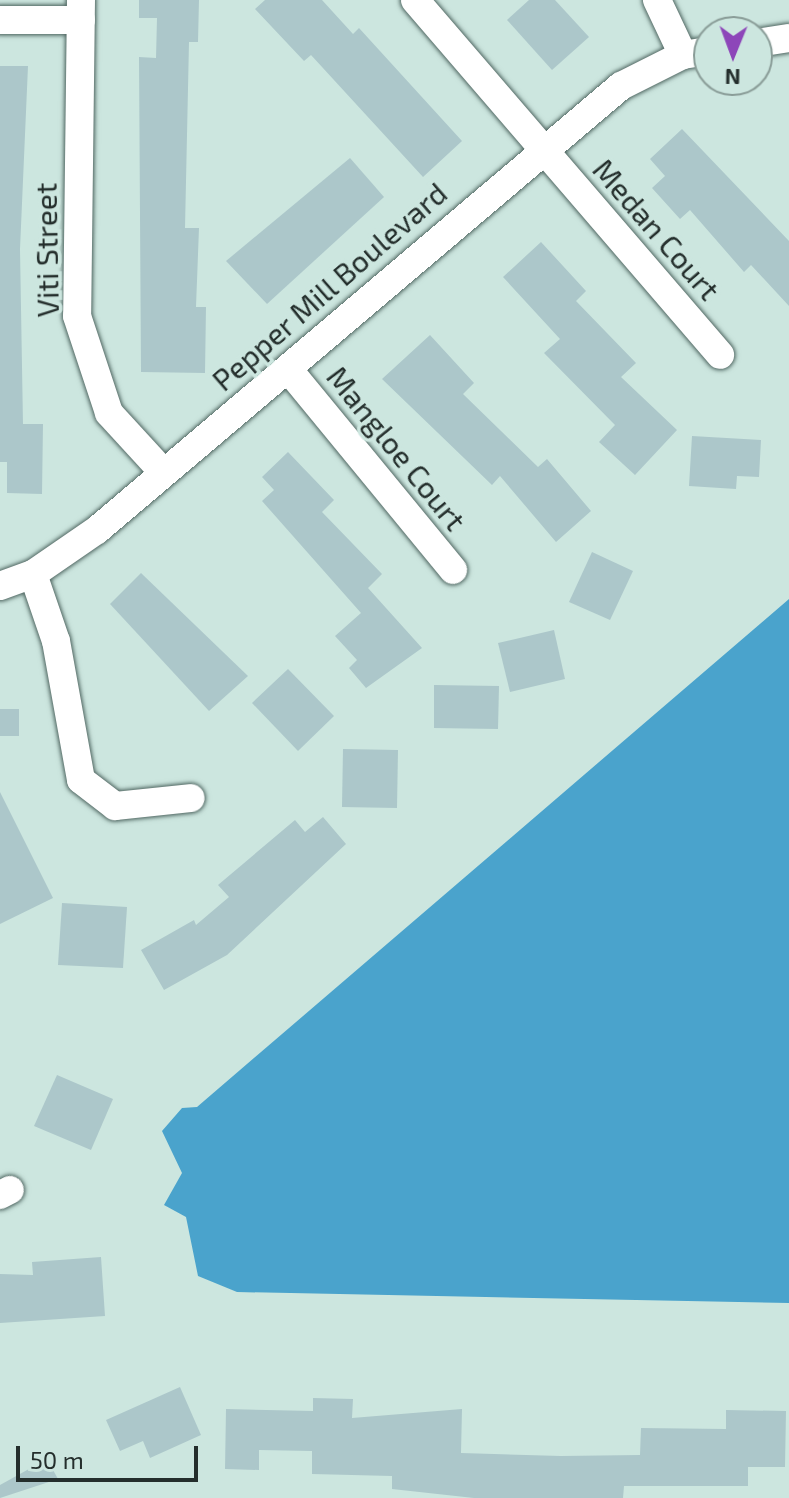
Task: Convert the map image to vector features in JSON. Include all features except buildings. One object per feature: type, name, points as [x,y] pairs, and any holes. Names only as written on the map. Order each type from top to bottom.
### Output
[{"type":"street","name":"Medan Court","points":[[415,0],[720,355]]},
{"type":"street","points":[[657,0],[693,49]]},
{"type":"street","points":[[0,20],[81,10]]},
{"type":"street","name":"Viti Street","points":[[81,10],[77,316],[109,413],[163,472]]},
{"type":"street","name":"Pepper Mill Boulevard","points":[[0,586],[33,574],[163,472],[288,369],[541,148],[621,86],[693,54]]},
{"type":"street","name":"Mangloe Court","points":[[288,369],[453,570]]},
{"type":"street","points":[[33,574],[56,641],[81,780],[115,806],[191,798]]},
{"type":"water","points":[[789,599],[789,1303],[237,1292],[198,1276],[186,1217],[164,1205],[182,1173],[162,1131],[182,1108],[197,1107]]}]
